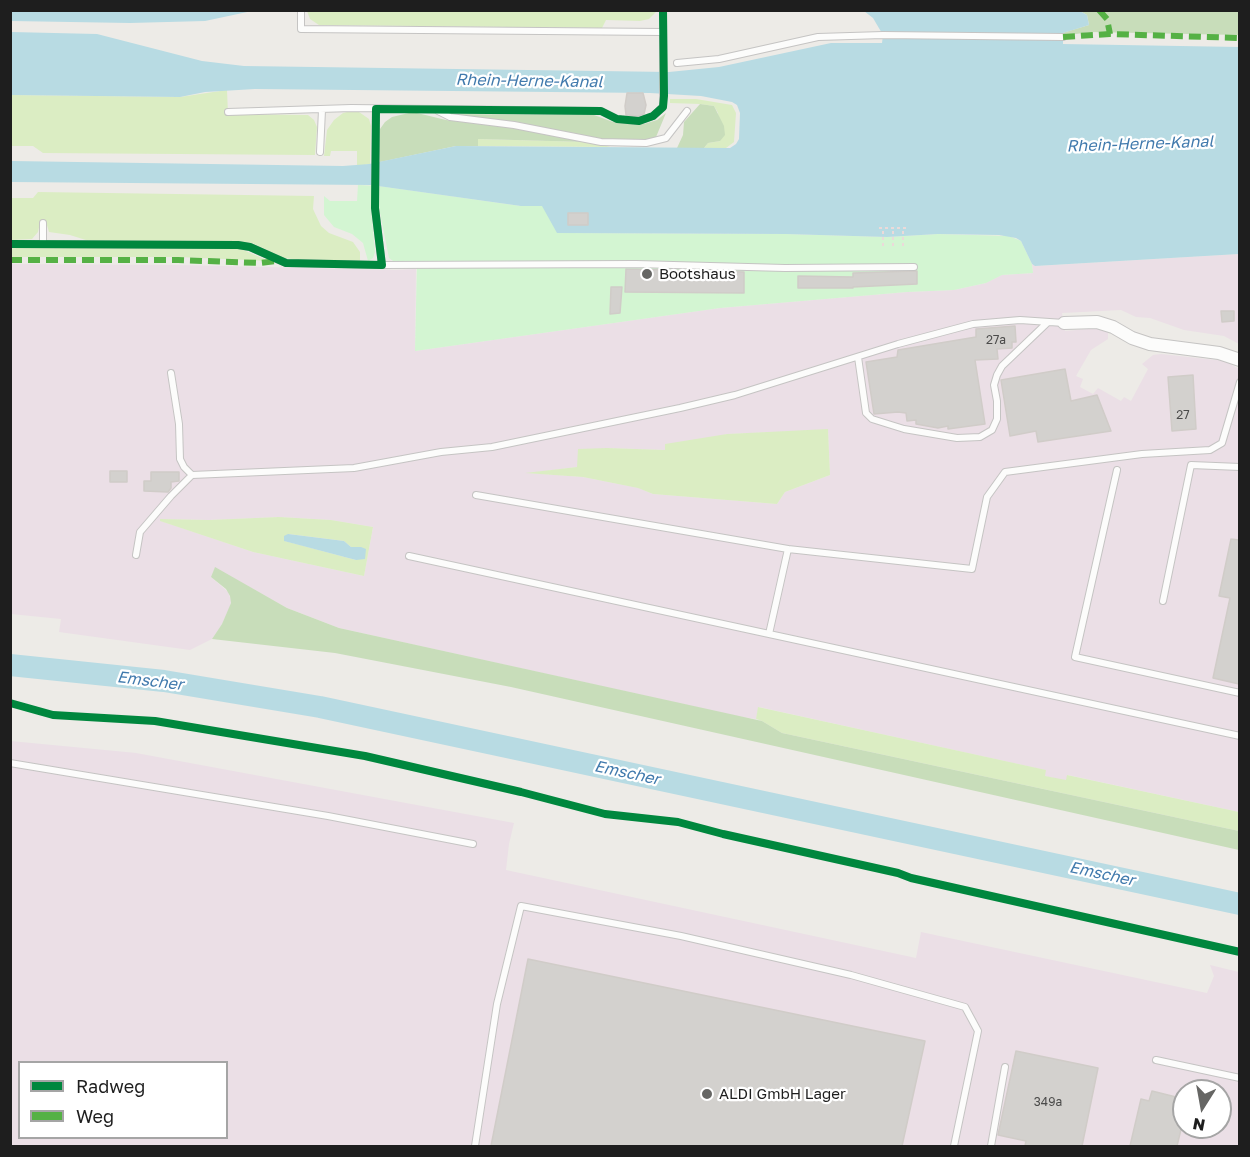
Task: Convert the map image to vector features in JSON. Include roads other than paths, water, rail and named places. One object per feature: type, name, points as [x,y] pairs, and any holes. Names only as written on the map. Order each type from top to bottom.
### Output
[{"type":"street","points":[[1064,323],[1097,322],[1150,344],[1219,353],[1239,360]]},
{"type":"lane","points":[[301,10],[301,29],[663,32]]},
{"type":"lane","points":[[228,112],[376,108],[601,111],[617,119],[639,120],[653,116],[663,106],[663,10]]},
{"type":"lane","points":[[677,63],[719,59],[818,37],[883,35],[1063,38]]},
{"type":"lane","points":[[376,108],[375,208],[382,265]]},
{"type":"lane","points":[[435,109],[450,117],[514,125],[601,142],[646,143],[666,138],[687,111]]},
{"type":"lane","points":[[320,152],[322,110]]},
{"type":"lane","points":[[43,223],[43,244]]},
{"type":"lane","points":[[10,244],[238,245],[286,263],[636,264],[785,268],[914,267]]},
{"type":"lane","points":[[136,555],[140,532],[192,475],[354,468],[441,452],[492,447],[713,400],[898,344],[973,324],[1020,320],[1064,323]]},
{"type":"lane","points":[[858,357],[866,413],[872,419],[925,433],[957,438],[980,437],[992,429],[997,419],[994,385],[1002,366],[1047,323]]},
{"type":"lane","points":[[171,373],[180,459],[192,475]]},
{"type":"lane","points":[[476,495],[788,549],[972,569],[987,497],[1005,472],[1143,454],[1210,450],[1222,443],[1237,401],[1239,382]]},
{"type":"lane","points":[[1163,601],[1191,465],[1239,467]]},
{"type":"lane","points":[[1117,471],[1075,657],[1239,693]]},
{"type":"lane","points":[[769,634],[788,549]]},
{"type":"lane","points":[[409,555],[1239,736]]},
{"type":"lane","points":[[10,763],[328,816],[473,844]]},
{"type":"lane","points":[[475,1146],[497,1004],[521,906],[681,936],[851,975],[964,1007],[978,1031],[954,1146]]},
{"type":"lane","points":[[1156,1059],[1239,1078]]},
{"type":"lane","points":[[991,1146],[1005,1067]]},
{"type":"water","points":[[11,10],[252,11],[205,21],[130,23],[11,21]]},
{"type":"water","name":"Rhein-Herne-Kanal","points":[[864,11],[1080,11],[1087,15],[1089,25],[1063,33],[1063,44],[1239,47],[1239,254],[1035,266],[1021,241],[999,235],[938,234],[887,237],[557,233],[542,206],[521,206],[371,185],[11,182],[11,161],[343,166],[369,164],[456,146],[730,148],[739,139],[740,113],[737,105],[732,102],[701,96],[650,93],[255,89],[205,92],[180,97],[11,95],[11,32],[97,34],[202,61],[244,66],[669,72],[719,67],[831,43],[882,43],[883,35],[873,18]]},
{"type":"water","points":[[288,534],[344,541],[351,547],[366,549],[365,559],[356,560],[284,541],[284,536]]},
{"type":"waterway","name":"Emscher","points":[[10,665],[164,681],[320,707],[1240,904]]},
{"type":"place","name":"Bootshaus","points":[[647,274]]},
{"type":"place","name":"ALDI GmbH Lager","points":[[707,1094]]}]
